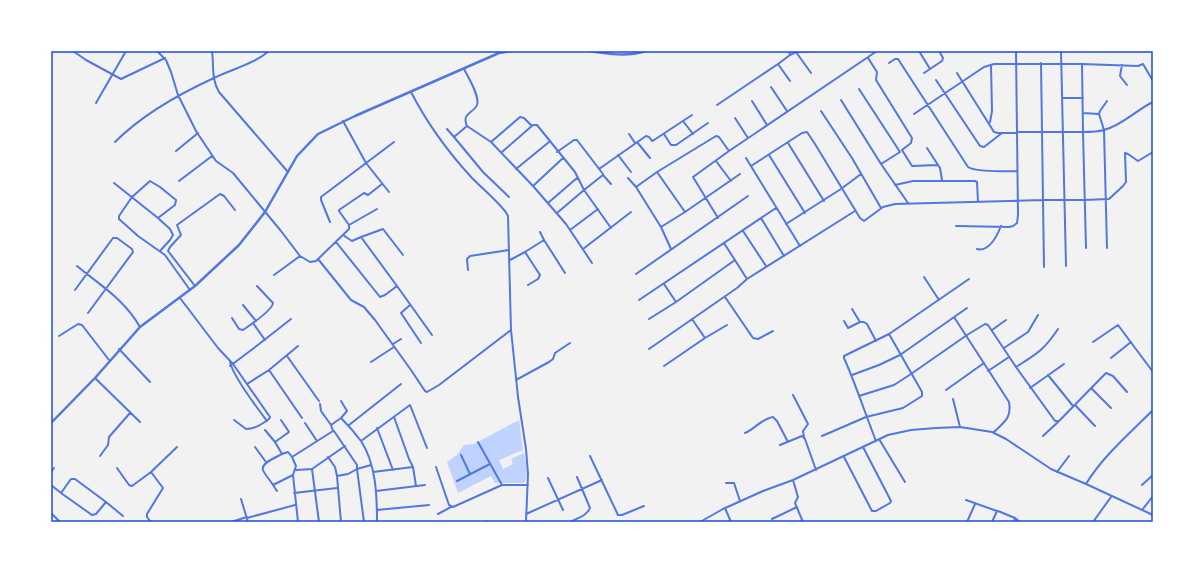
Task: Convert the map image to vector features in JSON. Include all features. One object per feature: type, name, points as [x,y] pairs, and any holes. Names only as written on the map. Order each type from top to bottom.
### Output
[{"type":"street","points":[[73,51],[86,60],[121,79],[164,58]]},
{"type":"street","points":[[96,103],[126,51]]},
{"type":"street","points":[[157,51],[164,58],[171,72],[178,95],[212,156],[216,161],[233,173],[300,256],[310,262],[316,261],[349,229],[349,225],[377,209]]},
{"type":"street","points":[[212,51],[214,78],[217,88],[232,109],[288,172]]},
{"type":"street","points":[[115,142],[160,106],[178,95],[254,61],[269,51]]},
{"type":"street","points":[[51,423],[95,378],[109,360],[140,327],[195,286],[239,245],[265,212],[298,156],[313,138],[343,122],[499,53],[512,51]]},
{"type":"street","points":[[589,51],[620,55],[646,51]]},
{"type":"street","points":[[789,51],[790,55]]},
{"type":"street","points":[[717,105],[790,55],[796,52],[816,51]]},
{"type":"street","points":[[718,218],[694,177],[787,111],[877,51]]},
{"type":"street","points":[[919,51],[930,70]]},
{"type":"street","points":[[924,73],[942,61],[943,58],[939,51]]},
{"type":"street","points":[[956,226],[1010,227],[1016,225],[1018,215],[1016,51]]},
{"type":"street","points":[[1061,51],[1066,266]]},
{"type":"street","points":[[796,52],[811,73]]},
{"type":"street","points":[[868,58],[877,72],[876,80],[912,138],[912,142],[902,150],[912,166],[938,165]]},
{"type":"street","points":[[889,63],[895,59],[898,59],[968,167],[985,170],[1017,171]]},
{"type":"street","points":[[1041,63],[1044,266]]},
{"type":"street","points":[[914,114],[946,94],[984,67],[991,64],[1041,63],[1144,65],[1153,80]]},
{"type":"street","points":[[778,64],[790,81]]},
{"type":"street","points":[[990,124],[992,111],[991,64]]},
{"type":"street","points":[[1082,64],[1082,132],[1086,248]]},
{"type":"street","points":[[1122,65],[1120,76],[1128,85]]},
{"type":"street","points":[[464,69],[474,88],[477,102],[466,118],[465,122],[467,126],[492,142],[502,152],[557,213],[592,263]]},
{"type":"street","points":[[957,73],[994,132],[1082,132],[1104,130],[1126,120],[1153,102]]},
{"type":"street","points":[[936,80],[980,146],[987,146],[1002,133]]},
{"type":"street","points":[[771,87],[787,111]]},
{"type":"street","points":[[859,89],[900,152],[882,164]]},
{"type":"street","points":[[411,92],[423,114],[451,153],[471,177],[505,210],[508,216],[511,330],[516,380],[526,449],[528,485],[526,522]]},
{"type":"street","points":[[1062,98],[1082,98]]},
{"type":"street","points":[[841,100],[908,203]]},
{"type":"street","points":[[752,101],[767,125]]},
{"type":"street","points":[[1107,101],[1099,114],[1104,130],[1107,248]]},
{"type":"street","points":[[821,110],[852,158],[881,208]]},
{"type":"street","points":[[1083,113],[1099,114]]},
{"type":"street","points":[[599,169],[636,142],[647,136],[654,141],[692,115]]},
{"type":"street","points":[[492,142],[520,117],[524,118],[532,126]]},
{"type":"street","points":[[735,118],[748,138]]},
{"type":"street","points":[[683,121],[693,134]]},
{"type":"street","points":[[343,122],[366,163],[389,192]]},
{"type":"street","points":[[664,134],[673,146],[708,123]]},
{"type":"street","points":[[502,152],[534,124],[537,125],[557,152],[575,172],[584,190],[611,228]]},
{"type":"street","points":[[454,138],[467,126]]},
{"type":"street","points":[[447,129],[483,172],[509,197]]},
{"type":"street","points":[[752,166],[802,133],[806,132],[855,211],[864,221],[881,208],[890,204],[1106,200],[1118,191],[1126,182],[1125,153],[1138,161],[1153,152]]},
{"type":"street","points":[[176,151],[198,133]]},
{"type":"street","points":[[629,134],[650,158]]},
{"type":"street","points":[[636,187],[657,172],[716,136],[721,139],[729,151]]},
{"type":"street","points":[[557,152],[574,140],[577,140],[611,184]]},
{"type":"street","points":[[330,222],[321,197],[394,142]]},
{"type":"street","points":[[516,169],[550,142]]},
{"type":"street","points":[[788,143],[824,201]]},
{"type":"street","points":[[927,148],[940,168],[942,180]]},
{"type":"street","points":[[618,155],[631,172]]},
{"type":"street","points":[[769,155],[805,213]]},
{"type":"street","points":[[180,181],[212,156]]},
{"type":"street","points":[[533,186],[563,158]]},
{"type":"street","points":[[746,158],[800,246]]},
{"type":"street","points":[[716,160],[731,181]]},
{"type":"street","points":[[657,172],[685,212]]},
{"type":"street","points":[[661,227],[740,174]]},
{"type":"street","points":[[786,224],[824,201],[861,174]]},
{"type":"street","points":[[557,213],[604,175]]},
{"type":"street","points":[[548,203],[577,178]]},
{"type":"street","points":[[628,178],[636,187],[661,227],[671,249]]},
{"type":"street","points":[[895,185],[913,181],[942,180],[976,182],[978,202]]},
{"type":"street","points":[[158,218],[177,202],[166,191],[151,181],[132,197],[119,216],[119,219],[138,236],[160,251],[171,263],[190,290]]},
{"type":"street","points":[[114,183],[170,229],[172,235],[170,240],[160,251]]},
{"type":"street","points":[[349,225],[339,210],[364,193],[368,195],[382,184]]},
{"type":"street","points":[[195,286],[168,251],[181,235],[177,225],[220,194],[224,196],[234,210]]},
{"type":"street","points":[[636,274],[748,196]]},
{"type":"street","points":[[639,300],[776,208]]},
{"type":"street","points":[[570,230],[598,209]]},
{"type":"street","points":[[649,349],[725,297],[766,266],[855,211]]},
{"type":"street","points":[[583,249],[631,212]]},
{"type":"street","points":[[761,218],[784,256]]},
{"type":"street","points":[[977,249],[982,249],[988,246],[1001,226]]},
{"type":"street","points":[[343,235],[352,241],[383,229],[403,255]]},
{"type":"street","points":[[742,230],[766,266]]},
{"type":"street","points":[[540,232],[565,273]]},
{"type":"street","points":[[361,237],[432,335]]},
{"type":"street","points":[[75,290],[113,238],[117,238],[132,248],[133,252],[88,313]]},
{"type":"street","points":[[509,260],[544,240]]},
{"type":"street","points":[[336,242],[380,297],[397,286]]},
{"type":"street","points":[[724,243],[747,279]]},
{"type":"street","points":[[468,270],[467,259],[470,256],[509,250]]},
{"type":"street","points":[[525,252],[540,276],[528,285]]},
{"type":"street","points":[[274,276],[300,256]]},
{"type":"street","points":[[318,259],[351,300],[364,307],[427,392],[439,386],[511,330]]},
{"type":"street","points":[[649,319],[676,302],[735,260]]},
{"type":"street","points":[[77,266],[106,288],[125,306],[140,327]]},
{"type":"street","points":[[924,277],[938,300]]},
{"type":"street","points":[[876,441],[844,356],[889,334],[969,279]]},
{"type":"street","points":[[664,284],[676,302]]},
{"type":"street","points":[[232,318],[241,330],[256,321],[273,305],[273,303],[257,286]]},
{"type":"street","points":[[725,297],[749,334],[755,339],[773,331]]},
{"type":"street","points":[[180,298],[218,348],[233,364],[270,418],[256,427],[249,429],[246,429],[234,420]]},
{"type":"street","points":[[243,305],[256,321]]},
{"type":"street","points":[[410,305],[401,313],[421,343]]},
{"type":"street","points":[[852,375],[900,355],[967,308]]},
{"type":"street","points":[[852,309],[860,322]]},
{"type":"street","points":[[1004,348],[1028,332],[1038,315]]},
{"type":"street","points":[[954,317],[967,335],[988,371],[1006,396],[1010,405],[1010,413],[1008,418],[994,432]]},
{"type":"street","points":[[230,366],[291,319]]},
{"type":"street","points":[[692,319],[705,338]]},
{"type":"street","points":[[992,330],[1006,320]]},
{"type":"street","points":[[844,321],[848,328],[860,322],[866,323],[876,341]]},
{"type":"street","points":[[253,323],[265,340]]},
{"type":"street","points":[[59,336],[78,324],[82,325],[109,360]]},
{"type":"street","points":[[859,396],[894,385],[985,324],[992,330],[1016,368],[1054,420],[1056,422],[1059,421]]},
{"type":"street","points":[[664,366],[727,325]]},
{"type":"street","points":[[1093,342],[1118,325],[1121,327],[1153,372]]},
{"type":"street","points":[[1016,368],[1042,350],[1049,343],[1058,328]]},
{"type":"street","points":[[822,436],[866,417],[903,408],[922,396],[922,392],[889,334]]},
{"type":"street","points":[[371,362],[394,346],[401,339]]},
{"type":"street","points":[[1111,358],[1131,342]]},
{"type":"street","points":[[516,380],[550,362],[556,353],[570,343]]},
{"type":"street","points":[[247,384],[269,370],[298,346]]},
{"type":"street","points":[[119,349],[150,382]]},
{"type":"street","points":[[287,356],[318,401]]},
{"type":"street","points":[[988,371],[1009,357]]},
{"type":"street","points":[[230,361],[230,366],[267,421]]},
{"type":"street","points":[[946,390],[984,363]]},
{"type":"street","points":[[1030,388],[1064,364]]},
{"type":"street","points":[[269,370],[302,418]]},
{"type":"street","points":[[1043,436],[1105,374],[1107,373],[1113,376],[1127,392]]},
{"type":"street","points":[[1048,375],[1074,406],[1095,426]]},
{"type":"street","points":[[95,378],[140,422]]},
{"type":"street","points":[[348,426],[401,384]]},
{"type":"street","points":[[1091,388],[1111,408]]},
{"type":"street","points":[[248,393],[252,391]]},
{"type":"street","points":[[793,395],[808,424],[803,431],[804,437],[816,470]]},
{"type":"street","points":[[953,399],[960,427]]},
{"type":"street","points":[[331,425],[347,412],[347,409],[341,401]]},
{"type":"street","points":[[320,404],[321,411],[331,425],[333,431],[356,463],[364,522]]},
{"type":"street","points":[[361,441],[410,405],[427,448]]},
{"type":"street","points":[[1086,484],[1108,456],[1153,410]]},
{"type":"street","points":[[100,456],[108,444],[108,439],[110,436],[130,413]]},
{"type":"street","points":[[394,417],[413,467],[416,486]]},
{"type":"street","points":[[745,433],[754,429],[765,420],[773,417],[777,421],[788,442]]},
{"type":"street","points":[[341,418],[361,441],[371,465],[376,491],[377,522]]},
{"type":"street","points":[[275,442],[289,431],[281,420]]},
{"type":"street","points":[[305,423],[317,441]]},
{"type":"street","points":[[700,522],[740,501],[794,480],[888,435],[911,430],[960,427],[994,432],[1057,472],[1153,515]]},
{"type":"street","points":[[378,428],[393,470]]},
{"type":"street","points":[[265,430],[275,442],[282,454]]},
{"type":"street","points":[[292,457],[333,431]]},
{"type":"street","points":[[780,445],[802,436],[804,437]]},
{"type":"street","points":[[879,439],[905,482]]},
{"type":"street","points":[[478,442],[502,485]]},
{"type":"street","points":[[296,470],[312,469],[345,446]]},
{"type":"street","points":[[117,468],[130,486],[151,472],[177,447]]},
{"type":"street","points":[[255,447],[266,463]]},
{"type":"street","points":[[844,457],[872,511],[876,511],[891,501],[862,447]]},
{"type":"street","points":[[273,485],[293,475],[296,470],[296,466],[288,452],[263,466],[263,470],[273,485],[277,491]]},
{"type":"street","points":[[461,454],[470,474]]},
{"type":"street","points":[[590,456],[618,515],[622,515],[644,506]]},
{"type":"street","points":[[1057,472],[1069,456]]},
{"type":"street","points":[[328,457],[335,467],[337,476],[341,522]]},
{"type":"street","points":[[456,481],[490,464]]},
{"type":"street","points":[[337,476],[348,474],[357,469],[371,465]]},
{"type":"street","points":[[373,472],[413,467]]},
{"type":"street","points":[[436,467],[451,507]]},
{"type":"street","points":[[51,472],[54,468]]},
{"type":"street","points":[[312,469],[319,522]]},
{"type":"street","points":[[151,472],[163,488],[147,514],[147,517],[151,522]]},
{"type":"street","points":[[293,475],[298,522]]},
{"type":"street","points":[[1142,485],[1153,475]]},
{"type":"street","points":[[570,522],[583,516],[590,509],[590,505],[577,477]]},
{"type":"street","points":[[61,493],[68,482],[73,478],[123,516]]},
{"type":"street","points":[[548,478],[563,510]]},
{"type":"street","points":[[526,514],[602,480]]},
{"type":"street","points":[[794,480],[798,494],[798,499],[795,502],[803,522]]},
{"type":"street","points":[[726,483],[734,484],[740,501]]},
{"type":"street","points":[[51,485],[92,515],[96,514],[106,502]]},
{"type":"street","points":[[376,491],[425,485]]},
{"type":"street","points":[[438,514],[502,485],[528,485]]},
{"type":"street","points":[[294,493],[337,488]]},
{"type":"street","points":[[1093,522],[1111,496]]},
{"type":"street","points":[[1142,510],[1153,496]]},
{"type":"street","points":[[241,499],[248,522]]},
{"type":"street","points":[[966,500],[1015,518],[1020,522]]},
{"type":"street","points":[[967,522],[975,504]]},
{"type":"street","points":[[231,522],[295,505]]},
{"type":"street","points":[[377,510],[429,505]]},
{"type":"street","points":[[772,519],[797,507]]},
{"type":"street","points":[[725,508],[731,522]]},
{"type":"street","points":[[992,522],[997,511]]},
{"type":"street","points":[[51,512],[60,522]]},
{"type":"street","points":[[1014,522],[1015,518]]},
{"type":"water","points":[[519,420],[523,450],[499,460],[503,469],[513,464],[511,459],[524,453],[527,472],[524,483],[495,483],[491,476],[458,493],[447,462],[457,455],[464,445],[474,444]]}]
